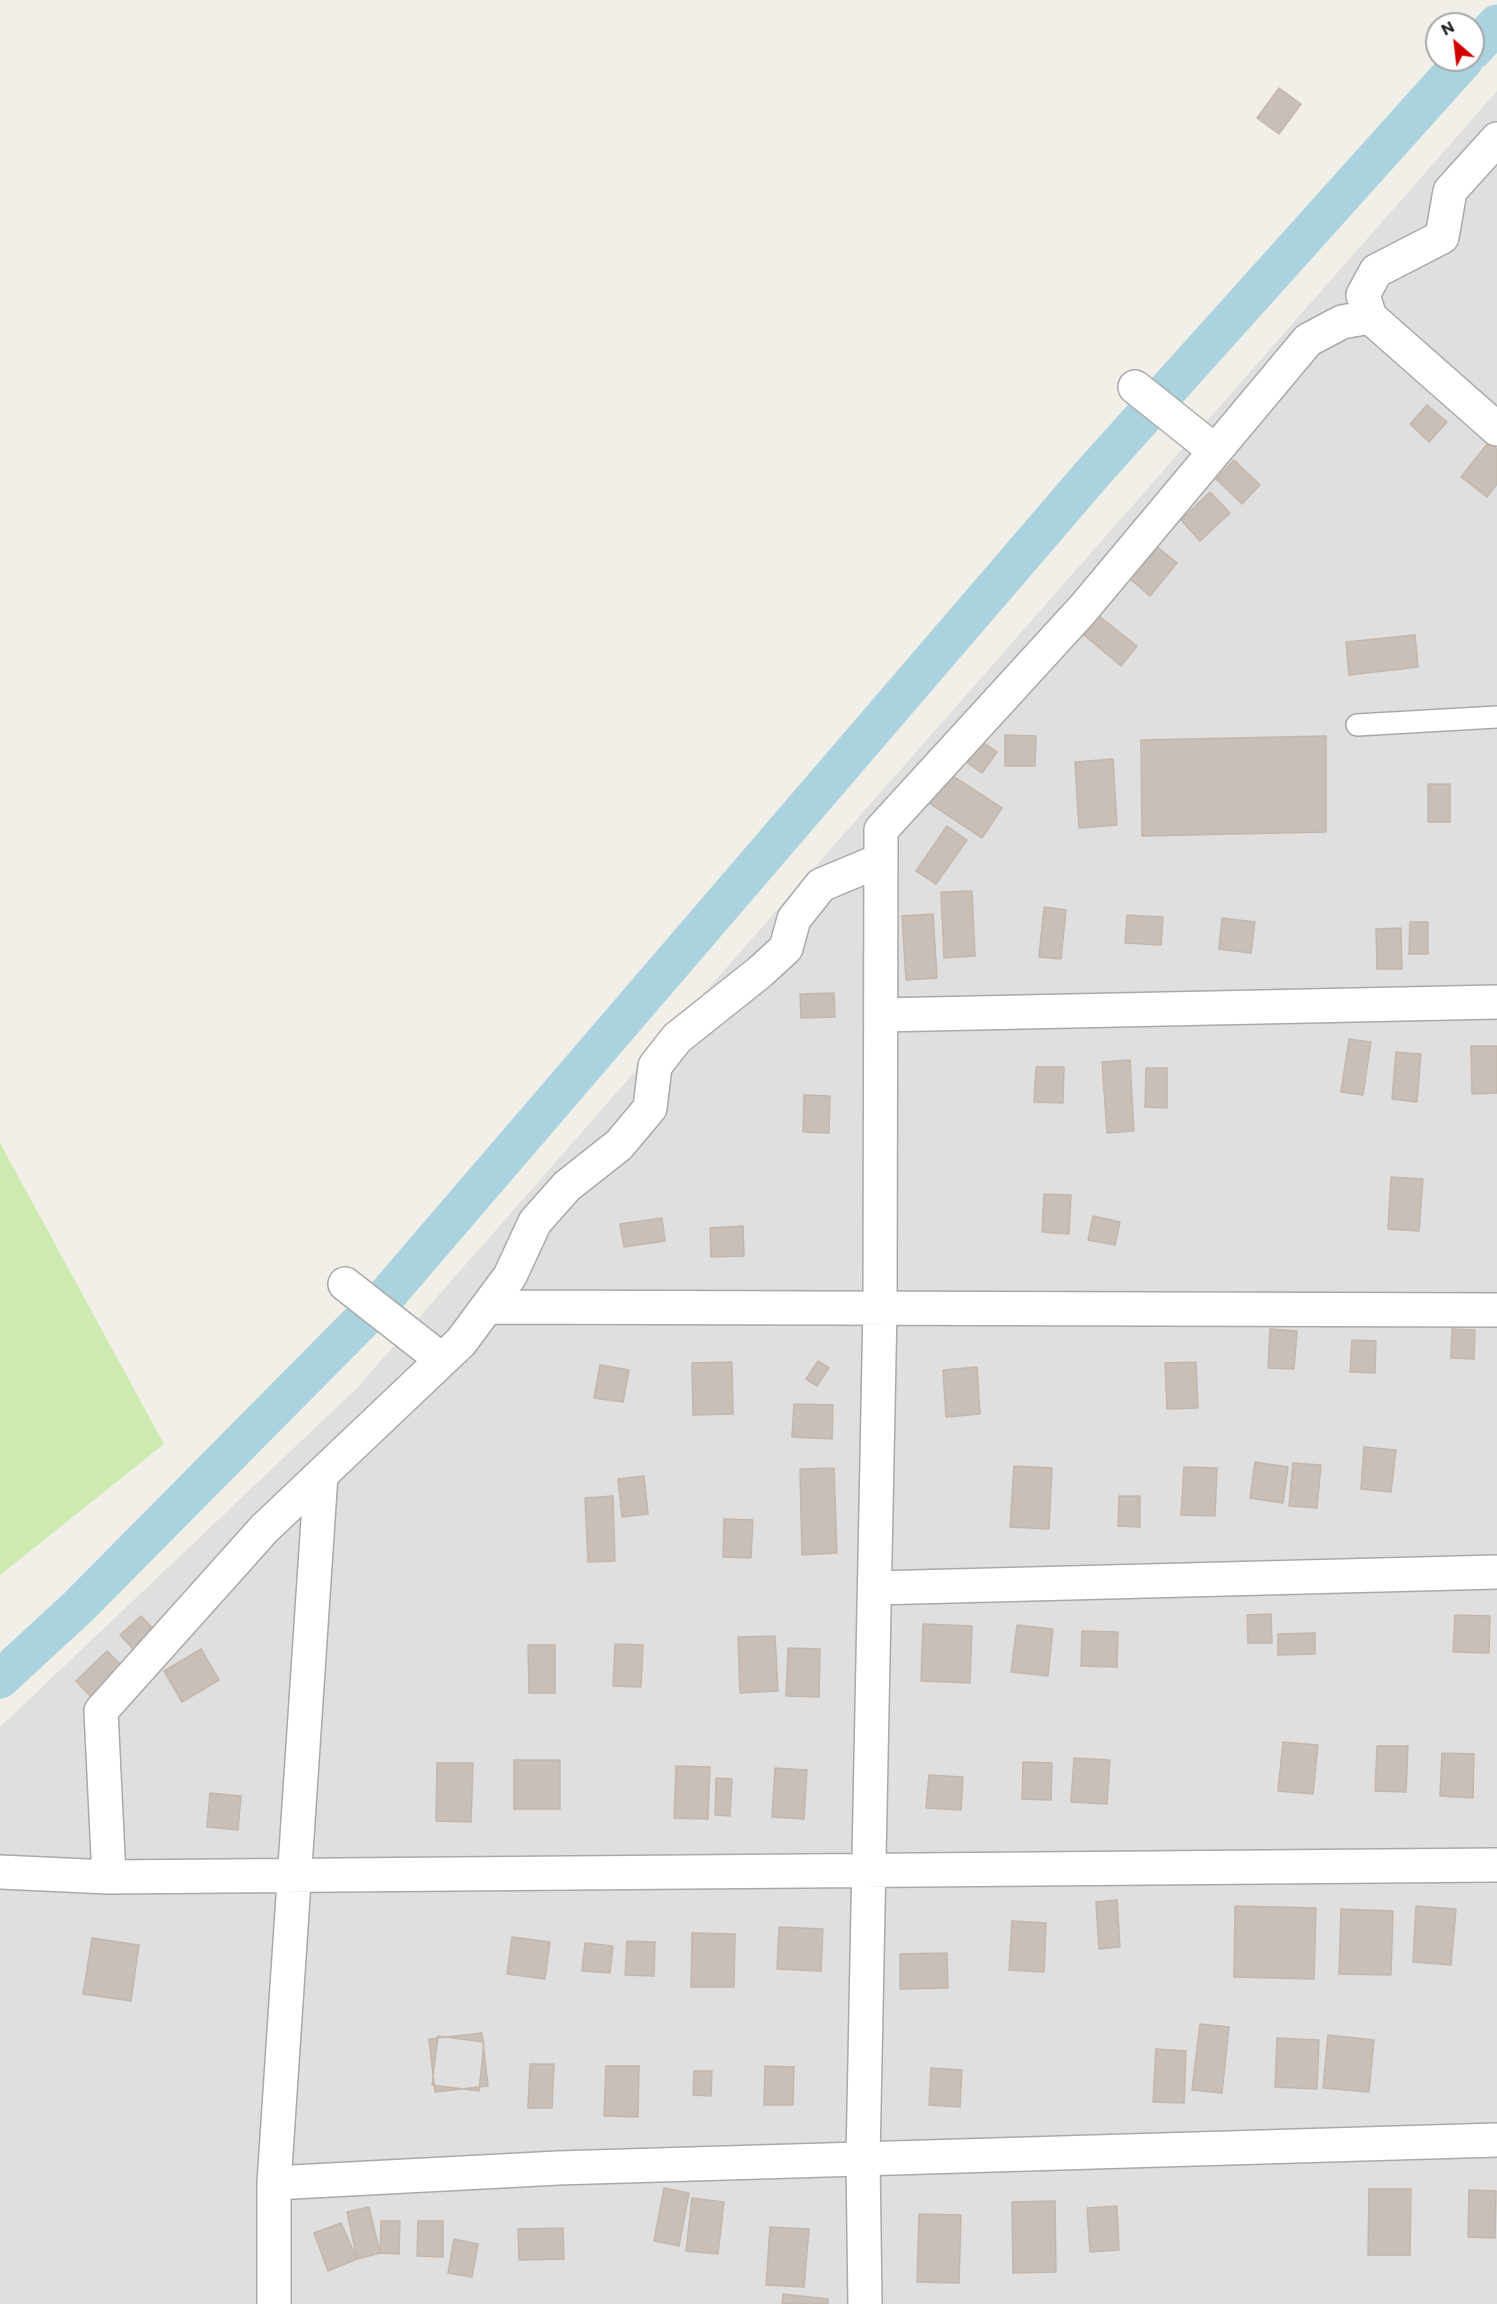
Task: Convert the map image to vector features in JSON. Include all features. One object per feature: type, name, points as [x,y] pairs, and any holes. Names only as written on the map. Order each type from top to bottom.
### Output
[{"type":"street","points":[[1497,139],[1450,191],[1443,237],[1376,271],[1363,296],[1371,317],[1497,429]]},
{"type":"street","points":[[865,2304],[863,2159],[880,1308],[880,830],[1083,609],[1308,340],[1342,322],[1371,317]]},
{"type":"street","points":[[1135,387],[1215,451]]},
{"type":"street","points":[[109,1876],[101,1711],[264,1529],[461,1342],[510,1276],[535,1222],[567,1186],[618,1145],[650,1108],[655,1066],[677,1038],[760,972],[786,948],[794,919],[821,885],[881,860]]},
{"type":"street","points":[[881,1015],[1497,1002]]},
{"type":"street","points":[[345,1284],[442,1360]]},
{"type":"street","points":[[487,1307],[1497,1310]]},
{"type":"street","points":[[274,2304],[273,2183],[321,1475]]},
{"type":"street","points":[[875,1587],[1497,1572]]},
{"type":"street","points":[[0,1872],[109,1876],[1497,1864]]},
{"type":"street","points":[[273,2183],[558,2168],[1497,2140]]},
{"type":"lane","points":[[1357,725],[1497,717]]},
{"type":"shaded area","points":[[1497,91],[1497,2304],[0,2304],[0,1727],[357,1388]]},
{"type":"green space","points":[[0,1143],[164,1444],[0,1575]]},
{"type":"building","points":[[1279,88],[1301,104],[1279,134],[1257,118]]},
{"type":"building","points":[[1427,405],[1447,422],[1429,442],[1410,424]]},
{"type":"building","points":[[1489,442],[1497,449],[1497,484],[1487,497],[1461,477]]},
{"type":"building","points":[[1234,460],[1260,485],[1242,504],[1216,479]]},
{"type":"building","points":[[1210,492],[1230,513],[1200,541],[1181,520]]},
{"type":"building","points":[[1155,545],[1177,563],[1150,596],[1129,578]]},
{"type":"building","points":[[1099,616],[1137,646],[1121,666],[1084,635]]},
{"type":"building","points":[[1415,635],[1418,667],[1349,675],[1346,642]]},
{"type":"building","points":[[1005,735],[1036,736],[1035,766],[1005,766]]},
{"type":"building","points":[[1326,736],[1326,832],[1142,836],[1141,740]]},
{"type":"building","points":[[981,741],[997,752],[982,773],[966,762]]},
{"type":"building","points":[[1113,759],[1117,825],[1079,828],[1075,762]]},
{"type":"building","points":[[948,773],[1002,808],[982,838],[929,803]]},
{"type":"building","points":[[1428,784],[1450,784],[1450,822],[1428,822]]},
{"type":"building","points":[[947,826],[967,840],[936,884],[916,871]]},
{"type":"building","points":[[972,891],[975,956],[944,958],[941,892]]},
{"type":"building","points":[[1044,907],[1066,910],[1061,959],[1039,957]]},
{"type":"building","points":[[933,914],[937,978],[906,980],[902,916]]},
{"type":"building","points":[[1127,915],[1163,917],[1161,945],[1125,943]]},
{"type":"building","points":[[1222,918],[1255,922],[1251,953],[1219,949]]},
{"type":"building","points":[[1410,922],[1428,922],[1428,954],[1409,954]]},
{"type":"building","points":[[1401,928],[1402,969],[1377,969],[1376,929]]},
{"type":"building","points":[[834,993],[835,1017],[801,1018],[800,994]]},
{"type":"building","points":[[1349,1039],[1371,1042],[1363,1095],[1341,1092]]},
{"type":"building","points":[[1471,1046],[1497,1046],[1497,1093],[1472,1094]]},
{"type":"building","points":[[1396,1052],[1421,1054],[1417,1102],[1392,1099]]},
{"type":"building","points":[[1130,1060],[1134,1131],[1107,1133],[1102,1062]]},
{"type":"building","points":[[1036,1067],[1064,1067],[1063,1103],[1034,1102]]},
{"type":"building","points":[[1146,1068],[1167,1068],[1167,1108],[1145,1107]]},
{"type":"building","points":[[804,1095],[830,1096],[829,1133],[803,1132]]},
{"type":"building","points":[[1391,1177],[1423,1179],[1419,1231],[1388,1229]]},
{"type":"building","points":[[1044,1194],[1071,1195],[1069,1234],[1042,1232]]},
{"type":"building","points":[[1093,1216],[1120,1222],[1115,1245],[1088,1240]]},
{"type":"building","points":[[662,1218],[665,1241],[624,1247],[620,1224]]},
{"type":"building","points":[[743,1226],[744,1256],[711,1257],[710,1228]]},
{"type":"building","points":[[1270,1329],[1297,1331],[1294,1369],[1268,1368]]},
{"type":"building","points":[[1452,1329],[1475,1330],[1474,1359],[1451,1358]]},
{"type":"building","points":[[1352,1340],[1376,1341],[1375,1373],[1350,1372]]},
{"type":"building","points":[[818,1361],[829,1368],[817,1386],[806,1379]]},
{"type":"building","points":[[732,1362],[733,1414],[693,1415],[692,1363]]},
{"type":"building","points":[[1196,1362],[1198,1408],[1167,1409],[1165,1363]]},
{"type":"building","points":[[600,1365],[629,1370],[623,1402],[594,1398]]},
{"type":"building","points":[[977,1367],[980,1414],[946,1417],[943,1370]]},
{"type":"building","points":[[794,1404],[833,1405],[832,1439],[792,1437]]},
{"type":"building","points":[[1364,1447],[1396,1450],[1391,1492],[1361,1489]]},
{"type":"building","points":[[1255,1462],[1288,1467],[1283,1503],[1250,1498]]},
{"type":"building","points":[[1293,1463],[1321,1465],[1317,1508],[1289,1506]]},
{"type":"building","points":[[1014,1466],[1052,1468],[1049,1529],[1010,1527]]},
{"type":"building","points":[[1184,1467],[1217,1468],[1215,1516],[1181,1515]]},
{"type":"building","points":[[834,1468],[837,1553],[802,1555],[800,1469]]},
{"type":"building","points":[[644,1476],[648,1514],[622,1517],[618,1479]]},
{"type":"building","points":[[613,1496],[615,1561],[588,1562],[585,1498]]},
{"type":"building","points":[[1119,1496],[1140,1496],[1140,1527],[1118,1526]]},
{"type":"building","points":[[724,1519],[753,1520],[751,1558],[723,1557]]},
{"type":"building","points":[[1271,1614],[1272,1643],[1248,1643],[1247,1615]]},
{"type":"building","points":[[1455,1615],[1490,1616],[1489,1653],[1453,1652]]},
{"type":"building","points":[[141,1616],[158,1634],[137,1653],[120,1635]]},
{"type":"building","points":[[923,1624],[972,1626],[970,1683],[921,1681]]},
{"type":"building","points":[[1017,1625],[1053,1629],[1048,1676],[1011,1672]]},
{"type":"building","points":[[1082,1631],[1118,1632],[1117,1667],[1081,1666]]},
{"type":"building","points":[[1315,1633],[1315,1654],[1278,1655],[1278,1634]]},
{"type":"building","points":[[775,1636],[778,1691],[740,1693],[738,1637]]},
{"type":"building","points":[[615,1644],[643,1645],[641,1687],[613,1686]]},
{"type":"building","points":[[528,1645],[555,1645],[555,1693],[529,1693]]},
{"type":"building","points":[[788,1648],[820,1649],[819,1697],[786,1696]]},
{"type":"building","points":[[201,1649],[219,1680],[182,1702],[164,1671]]},
{"type":"building","points":[[107,1651],[126,1670],[94,1700],[76,1681]]},
{"type":"building","points":[[1283,1742],[1318,1745],[1313,1794],[1278,1791]]},
{"type":"building","points":[[1377,1746],[1408,1746],[1406,1792],[1375,1791]]},
{"type":"building","points":[[1442,1753],[1474,1754],[1473,1798],[1440,1796]]},
{"type":"building","points":[[1074,1758],[1110,1760],[1107,1804],[1071,1802]]},
{"type":"building","points":[[514,1760],[560,1760],[560,1809],[514,1809]]},
{"type":"building","points":[[1023,1762],[1052,1763],[1051,1800],[1022,1799]]},
{"type":"building","points":[[437,1763],[473,1763],[471,1822],[436,1821]]},
{"type":"building","points":[[676,1766],[710,1767],[708,1819],[674,1818]]},
{"type":"building","points":[[775,1768],[807,1770],[804,1819],[772,1817]]},
{"type":"building","points":[[929,1775],[963,1777],[961,1810],[926,1808]]},
{"type":"building","points":[[716,1778],[732,1779],[730,1816],[715,1815]]},
{"type":"building","points":[[210,1793],[241,1796],[238,1830],[207,1827]]},
{"type":"building","points":[[1117,1900],[1120,1947],[1099,1949],[1096,1902]]},
{"type":"building","points":[[1235,1906],[1316,1908],[1314,1979],[1234,1977]]},
{"type":"building","points":[[1416,1906],[1456,1909],[1451,1965],[1413,1962]]},
{"type":"building","points":[[1341,1909],[1393,1911],[1391,1975],[1339,1974]]},
{"type":"building","points":[[1012,1921],[1046,1923],[1044,1972],[1009,1970]]},
{"type":"building","points":[[779,1927],[823,1929],[821,1971],[777,1969]]},
{"type":"building","points":[[692,1933],[735,1934],[734,1987],[691,1987]]},
{"type":"building","points":[[512,1937],[550,1942],[545,1979],[507,1974]]},
{"type":"building","points":[[92,1938],[139,1945],[131,2001],[83,1994]]},
{"type":"building","points":[[627,1941],[655,1942],[654,1976],[625,1975]]},
{"type":"building","points":[[585,1943],[613,1946],[610,1973],[582,1971]]},
{"type":"building","points":[[947,1953],[948,1988],[900,1989],[900,1954]]},
{"type":"building","points":[[1200,2024],[1229,2027],[1222,2093],[1192,2090]]},
{"type":"building","points":[[482,2033],[488,2086],[435,2092],[429,2039]]},
{"type":"building","points":[[1328,2035],[1374,2040],[1369,2092],[1323,2088]]},
{"type":"building","points":[[438,2036],[484,2042],[479,2091],[432,2085]]},
{"type":"building","points":[[1277,2038],[1319,2040],[1317,2089],[1275,2087]]},
{"type":"building","points":[[1156,2049],[1186,2051],[1184,2103],[1153,2102]]},
{"type":"building","points":[[530,2064],[554,2064],[552,2108],[528,2108]]},
{"type":"building","points":[[606,2066],[639,2066],[638,2117],[604,2116]]},
{"type":"building","points":[[765,2066],[794,2067],[793,2105],[764,2105]]},
{"type":"building","points":[[931,2068],[962,2070],[960,2107],[929,2105]]},
{"type":"building","points":[[694,2071],[712,2071],[711,2096],[693,2095]]},
{"type":"building","points":[[664,2188],[689,2193],[679,2246],[654,2241]]},
{"type":"building","points":[[1369,2189],[1411,2189],[1410,2255],[1368,2255]]},
{"type":"building","points":[[1469,2190],[1496,2191],[1495,2238],[1468,2237]]},
{"type":"building","points":[[692,2198],[724,2202],[718,2254],[686,2251]]},
{"type":"building","points":[[1055,2201],[1056,2272],[1013,2273],[1012,2202]]},
{"type":"building","points":[[1117,2206],[1119,2250],[1090,2252],[1087,2208]]},
{"type":"building","points":[[369,2207],[380,2253],[357,2259],[347,2212]]},
{"type":"building","points":[[919,2214],[961,2215],[959,2283],[917,2282]]},
{"type":"building","points":[[381,2221],[400,2221],[399,2254],[380,2253]]},
{"type":"building","points":[[418,2221],[443,2221],[443,2257],[417,2256]]},
{"type":"building","points":[[341,2223],[357,2259],[328,2271],[314,2233]]},
{"type":"building","points":[[770,2227],[809,2229],[804,2287],[766,2285]]},
{"type":"building","points":[[563,2228],[564,2259],[519,2260],[518,2229]]},
{"type":"building","points":[[454,2239],[478,2244],[472,2277],[448,2273]]},
{"type":"building","points":[[783,2294],[828,2299],[828,2304],[782,2304]]},
{"type":"waterway","points":[[1485,37],[1497,24]]},
{"type":"waterway","points":[[0,1679],[79,1606],[388,1294],[1092,474],[1453,72]]}]
